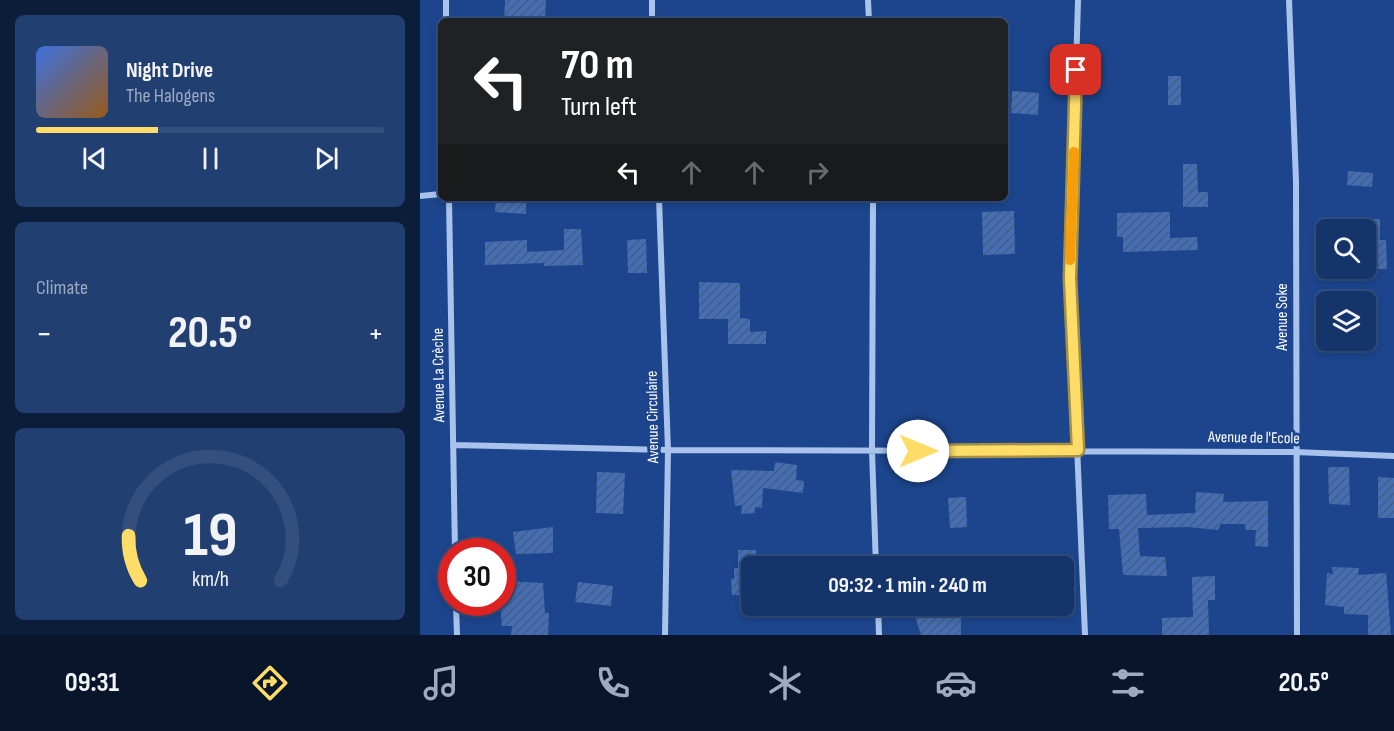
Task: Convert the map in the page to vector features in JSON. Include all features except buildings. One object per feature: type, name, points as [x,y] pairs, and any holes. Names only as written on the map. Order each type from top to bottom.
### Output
[{"type":"street","points":[[446,0],[446,18]]},
{"type":"street","points":[[652,0],[652,18]]},
{"type":"street","points":[[868,0],[869,18]]},
{"type":"street","points":[[1078,0],[1070,279],[1084,635]]},
{"type":"street","name":"Avenue Soke","points":[[1289,0],[1296,181],[1297,635]]},
{"type":"street","points":[[420,196],[438,195]]},
{"type":"street","name":"Avenue La Crèche","points":[[449,201],[455,538]]},
{"type":"street","name":"Avenue Circulaire","points":[[659,201],[668,450],[665,635]]},
{"type":"street","points":[[873,201],[872,451],[876,556]]},
{"type":"street","name":"Avenue de l'Ecole","points":[[453,445],[668,450],[1296,452],[1394,456]]},
{"type":"street","points":[[456,616],[457,635]]},
{"type":"street","points":[[878,616],[879,635]]},
{"type":"slow traffic","points":[[1070,260],[1074,152]]},
{"type":"route","points":[[918,451],[1078,450],[1070,279],[1076,70]]}]
